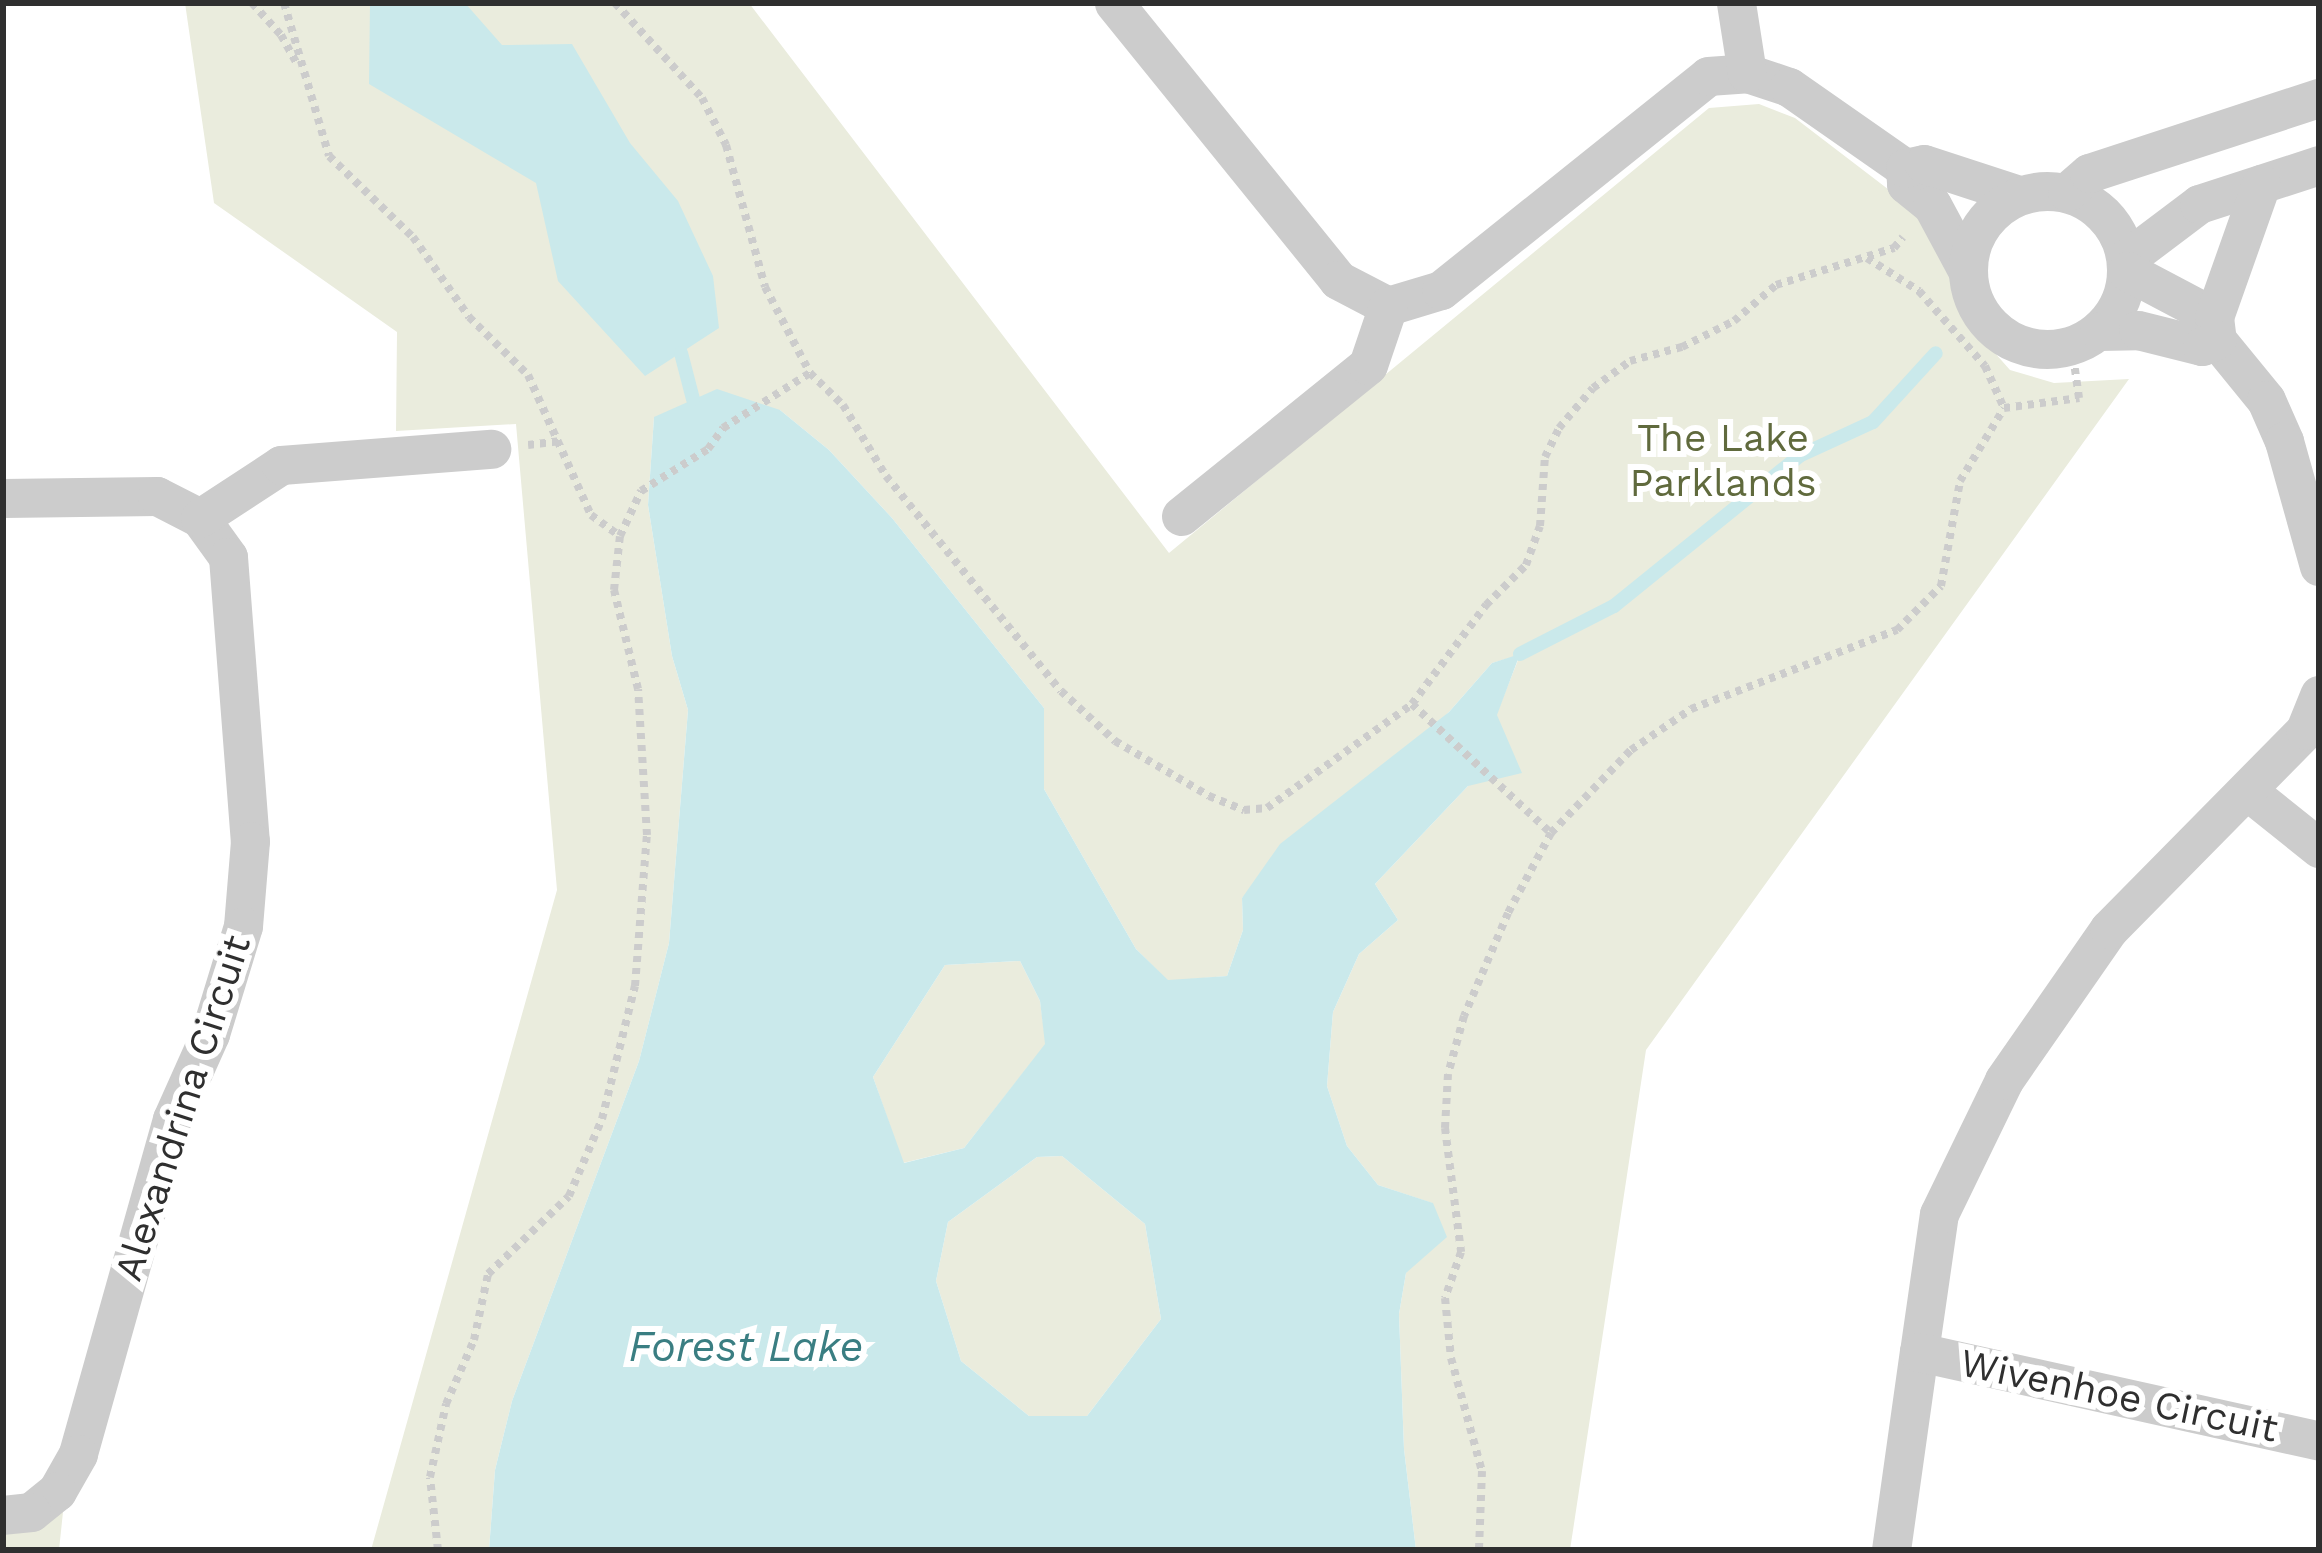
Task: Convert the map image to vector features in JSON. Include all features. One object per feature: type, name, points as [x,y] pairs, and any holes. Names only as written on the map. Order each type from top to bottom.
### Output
[{"type":"street","points":[[1114,3],[1338,280],[1388,306],[1442,290],[1708,76],[1747,73],[1789,87],[1905,168],[1924,164],[2019,195],[2066,192],[2106,216],[2127,265],[2216,328],[2266,400],[2319,566]]},
{"type":"street","points":[[1736,3],[1747,73]]},
{"type":"street","points":[[2066,192],[2089,173],[2319,98]]},
{"type":"street","points":[[2096,345],[2120,304],[2127,265],[2199,204],[2319,165]]},
{"type":"street","points":[[1905,168],[1906,184],[1932,205],[1967,270],[1980,313],[2014,342],[2058,350],[2096,345],[2138,330],[2202,346],[2216,328],[2261,184]]},
{"type":"street","points":[[1967,270],[1981,224],[2019,195]]},
{"type":"street","points":[[1181,515],[1368,364],[1388,306]]},
{"type":"street","points":[[3,498],[158,496],[200,518],[281,465],[491,449]]},
{"type":"street","name":"Alexandrina Circuit","points":[[3,1515],[31,1512],[57,1491],[78,1454],[172,1119],[210,1034],[243,926],[250,841],[227,557],[200,518]]},
{"type":"street","name":"Wivenhoe Circuit","points":[[1892,1550],[1939,1214],[2004,1080],[2109,928],[2249,792],[2305,730],[2319,695]]},
{"type":"street","points":[[2249,792],[2319,848]]},
{"type":"street","name":"Wivenhoe Circuit","points":[[1919,1352],[2319,1441]]},
{"type":"path","points":[[252,3],[281,34],[303,74]]},
{"type":"path","points":[[284,3],[329,156],[413,237],[469,317],[528,375],[591,515],[620,536]]},
{"type":"path","points":[[615,3],[702,98],[726,145],[765,287],[810,373],[843,405],[886,476],[1060,691],[1115,741],[1209,796],[1244,810],[1267,808],[1412,704],[1486,604],[1526,565],[1540,526],[1545,457],[1559,428],[1593,388],[1630,361],[1682,346],[1734,321],[1776,285],[1894,248],[1932,205]]},
{"type":"path","points":[[1865,257],[1919,291],[1985,366],[2004,408]]},
{"type":"path","points":[[2004,408],[2079,398],[2071,364],[2096,345]]},
{"type":"path","points":[[438,1550],[430,1477],[446,1404],[474,1340],[488,1274],[569,1196],[602,1119],[634,986],[647,836],[638,689],[614,590],[620,536],[641,490],[708,449],[723,428],[810,373]]},
{"type":"path","points":[[1479,1550],[1482,1471],[1451,1358],[1445,1298],[1461,1252],[1445,1128],[1448,1074],[1464,1016],[1508,913],[1551,833],[1631,750],[1691,709],[1897,629],[1941,586],[1960,481],[2004,408]]},
{"type":"path","points":[[1412,704],[1551,833]]},
{"type":"green space","name":"The Lake Parklands","points":[[185,3],[749,3],[1169,553],[1709,108],[1759,104],[1795,118],[1914,209],[1947,259],[1964,318],[2010,370],[2054,383],[2129,379],[1646,1050],[1570,1550],[1416,1550],[1404,1449],[1399,1314],[1406,1273],[1432,1203],[1378,1185],[1347,1146],[1327,1086],[1333,1012],[1359,954],[1398,920],[1375,884],[1468,786],[1520,655],[1492,663],[1449,712],[1242,898],[1243,930],[1227,976],[1168,981],[1136,949],[1044,789],[1044,708],[892,518],[829,450],[780,410],[654,417],[648,505],[672,656],[688,710],[669,943],[639,1061],[512,1401],[495,1470],[489,1550],[371,1550],[557,890],[516,424],[396,431],[397,332],[214,203]]},
{"type":"green space","points":[[1020,961],[1040,1001],[1046,1044],[964,1148],[903,1163],[873,1077],[945,965]]},
{"type":"green space","points":[[1062,1156],[1145,1224],[1161,1319],[1087,1416],[1029,1416],[961,1361],[936,1281],[948,1222],[1037,1157]]},
{"type":"green space","points":[[63,1512],[59,1550],[3,1550],[3,1529]]},
{"type":"water","points":[[370,3],[465,3],[502,45],[572,44],[630,143],[678,201],[713,276],[719,328],[645,376],[558,281],[536,183],[369,84]]},
{"type":"water","name":"Forest Lake","points":[[717,389],[780,410],[829,450],[892,518],[1044,708],[1044,789],[1136,949],[1168,980],[1227,976],[1243,930],[1242,898],[1280,844],[1449,712],[1492,663],[1520,654],[1497,715],[1522,773],[1468,786],[1375,884],[1398,920],[1359,954],[1333,1012],[1327,1086],[1347,1146],[1378,1185],[1433,1203],[1447,1237],[1406,1273],[1399,1314],[1404,1449],[1416,1550],[489,1550],[495,1470],[512,1401],[639,1061],[669,943],[688,710],[672,656],[648,505],[654,417]],"holes":[[[1020,961],[1040,1001],[1045,1044],[964,1148],[904,1163],[873,1077],[945,965]],[[1062,1156],[1145,1224],[1161,1319],[1087,1416],[1029,1416],[961,1361],[936,1281],[948,1222],[1037,1157]]]},
{"type":"waterway","points":[[681,353],[693,399]]},
{"type":"waterway","points":[[1520,654],[1614,606],[1799,456],[1873,422],[1936,353]]}]
